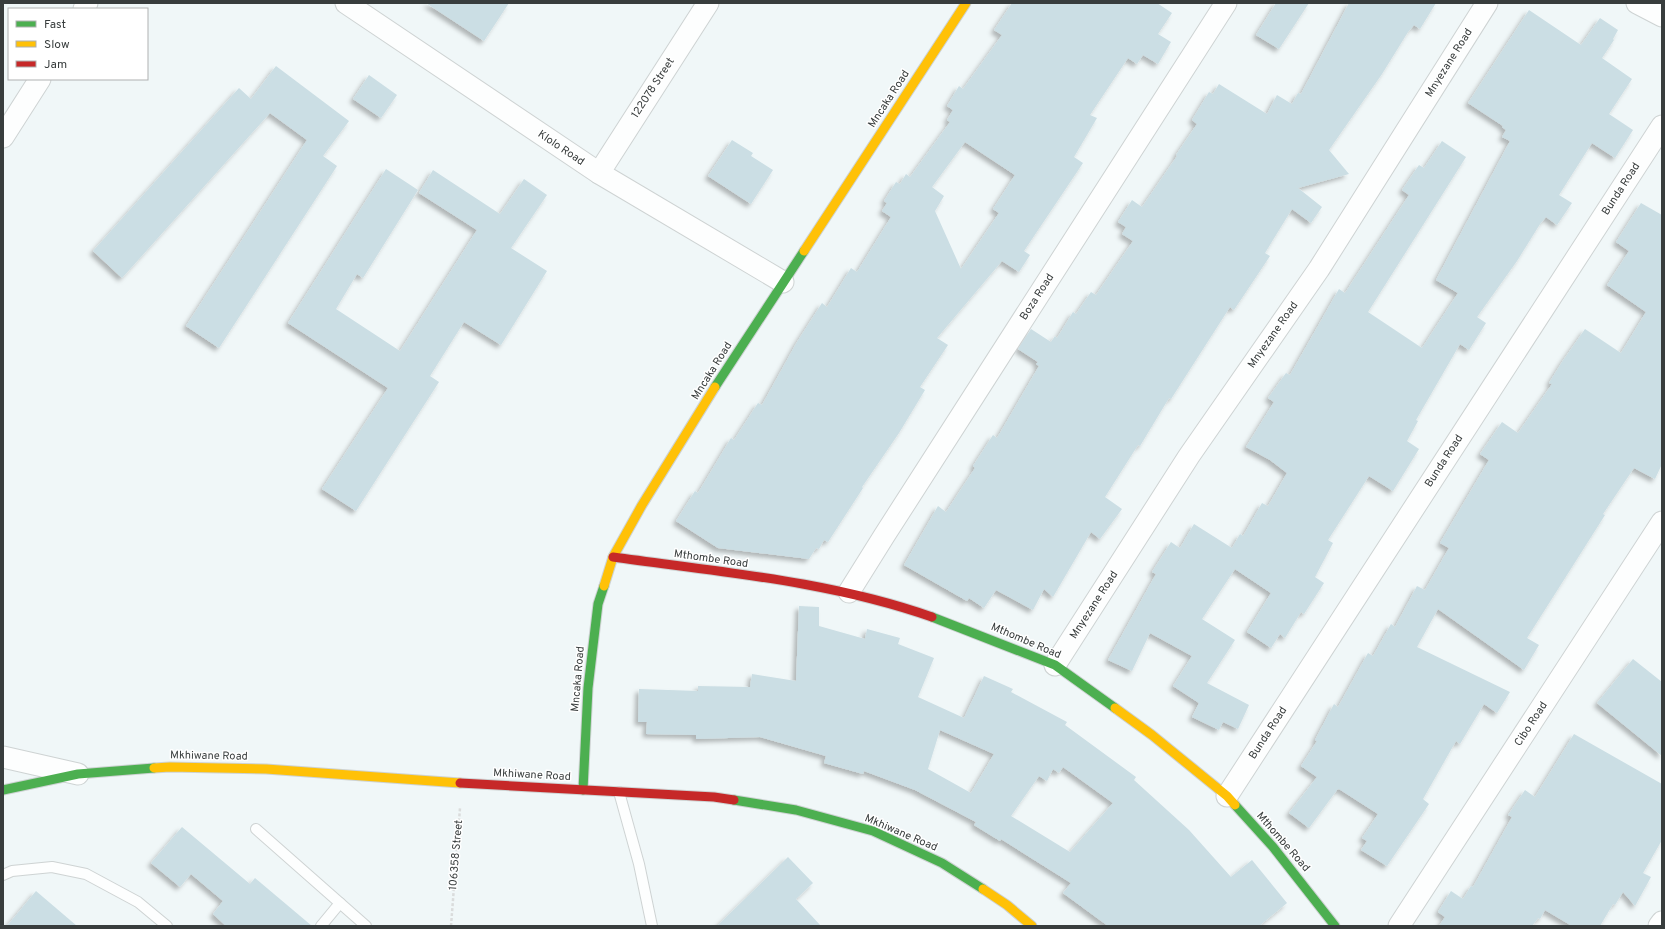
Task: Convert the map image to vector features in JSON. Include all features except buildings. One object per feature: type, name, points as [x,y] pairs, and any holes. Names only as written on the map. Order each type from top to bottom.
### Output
[{"type":"street","name":"Klolo Road","points":[[346,3],[599,173],[783,282]]},
{"type":"street","name":"122078 Street","points":[[599,173],[708,3]]},
{"type":"street","name":"Mncaka Road","points":[[582,790],[588,688],[598,604],[613,557],[642,505],[783,282],[966,3]]},
{"type":"street","name":"Boza Road","points":[[849,592],[1226,3]]},
{"type":"street","name":"Mnyezane Road","points":[[1055,666],[1189,456],[1318,269],[1487,3]]},
{"type":"street","points":[[1637,3],[1662,16]]},
{"type":"street","points":[[3,137],[39,80]]},
{"type":"street","name":"Bunda Road","points":[[1227,796],[1662,126]]},
{"type":"street","name":"Cibo Road","points":[[1399,926],[1662,522]]},
{"type":"street","name":"Mthombe Road","points":[[613,557],[730,573],[849,592],[931,616],[1055,666],[1152,734],[1227,796],[1273,847],[1335,926]]},
{"type":"street","points":[[3,757],[78,774]]},
{"type":"street","name":"Mkhiwane Road","points":[[3,790],[78,774],[170,767],[266,769],[463,783],[714,797],[796,810],[873,831],[942,863],[1007,905],[1032,926]]},
{"type":"street","points":[[1659,926],[1662,922]]},
{"type":"lane","points":[[619,792],[640,864],[652,926]]},
{"type":"lane","points":[[256,829],[366,926]]},
{"type":"lane","points":[[3,875],[12,871],[52,867],[86,874],[138,902],[166,926]]},
{"type":"lane","points":[[321,926],[340,903]]},
{"type":"path","name":"106358 Street","points":[[451,926],[463,783]]},
{"type":"traffic: fast","points":[[715,387],[804,251]]},
{"type":"traffic: fast","points":[[583,790],[588,688],[598,604],[604,586]]},
{"type":"traffic: fast","points":[[932,617],[1055,665],[1115,708]]},
{"type":"traffic: fast","points":[[3,790],[78,774],[154,768]]},
{"type":"traffic: fast","points":[[734,800],[796,810],[873,831],[942,863],[983,889]]},
{"type":"traffic: fast","points":[[1235,805],[1273,847],[1335,926]]},
{"type":"traffic: slow","points":[[804,251],[966,3]]},
{"type":"traffic: slow","points":[[604,586],[613,557],[642,505],[715,387]]},
{"type":"traffic: slow","points":[[1115,708],[1152,735],[1227,796],[1235,805]]},
{"type":"traffic: slow","points":[[154,768],[266,769],[460,783]]},
{"type":"traffic: slow","points":[[983,889],[1007,905],[1032,926]]},
{"type":"traffic: jam","points":[[613,557],[734,573],[814,586],[893,605],[932,617]]},
{"type":"traffic: jam","points":[[460,783],[714,797],[734,800]]}]
